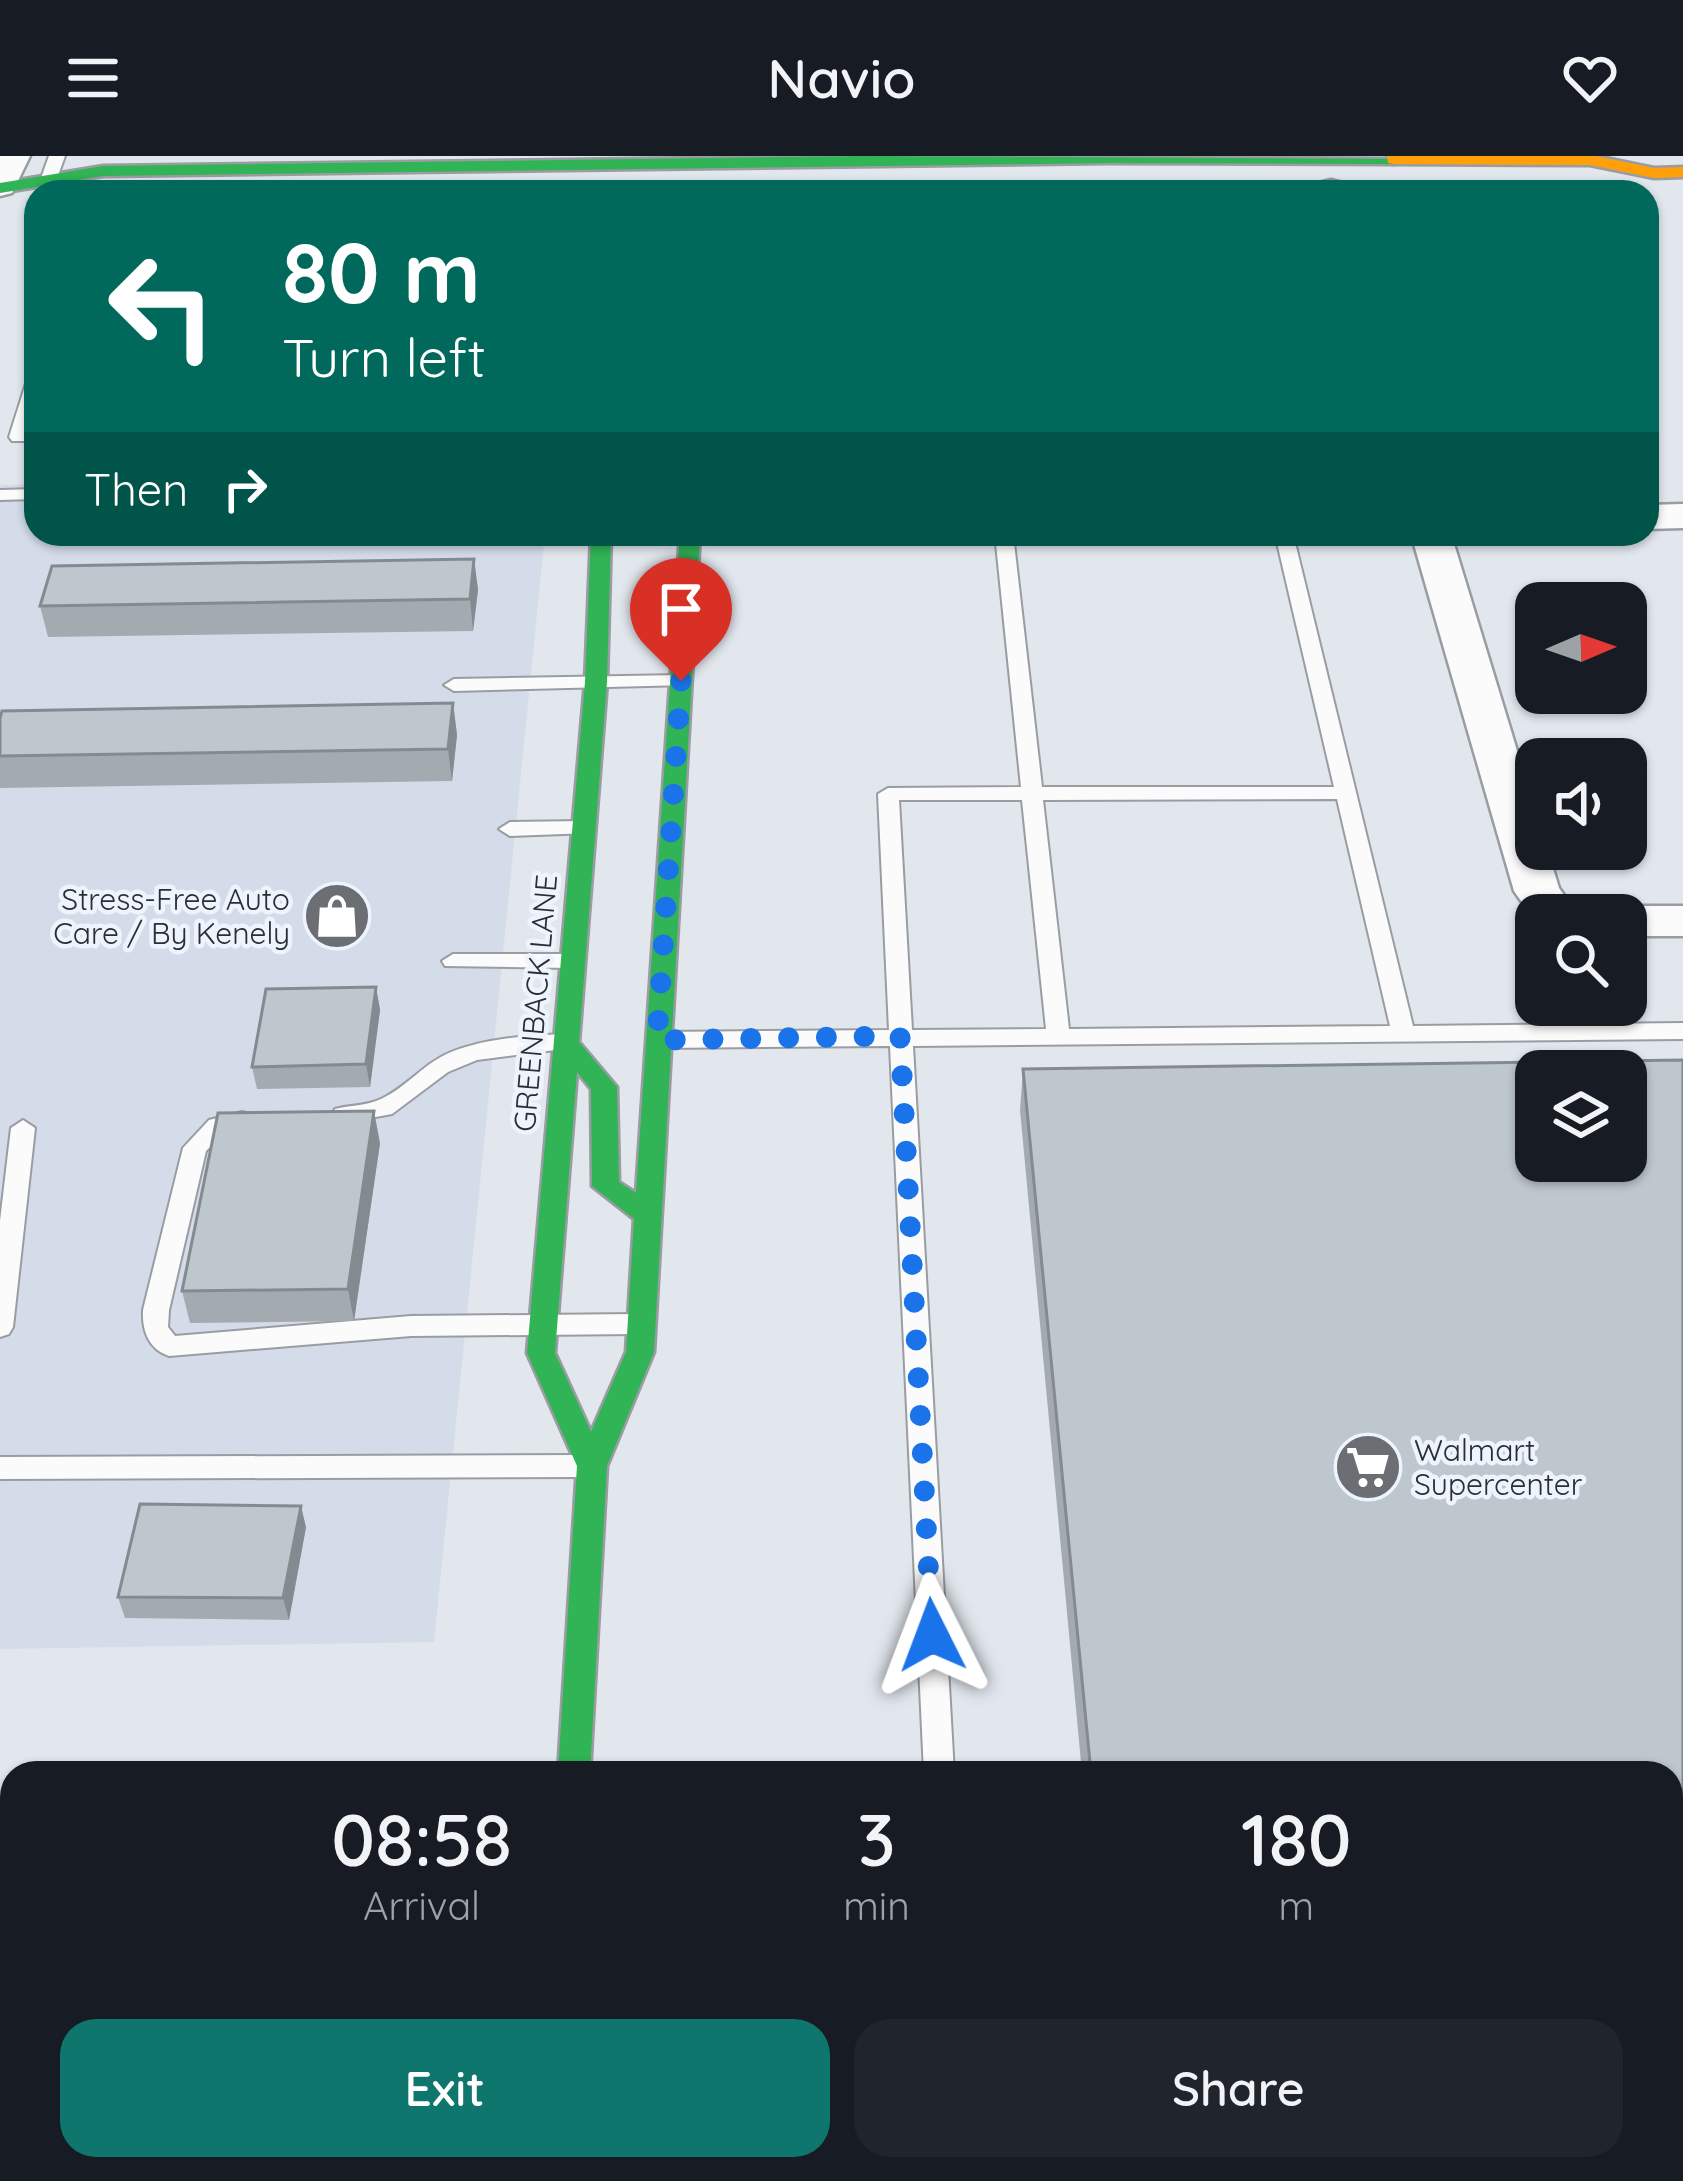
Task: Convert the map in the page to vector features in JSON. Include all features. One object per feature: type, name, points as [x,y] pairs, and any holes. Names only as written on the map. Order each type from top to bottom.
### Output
[{"type":"main road","points":[[47,177],[103,171],[710,158],[1590,160],[1654,172],[1683,172]]},
{"type":"main road","points":[[1248,180],[1395,172],[1412,158]]},
{"type":"main road","points":[[1626,180],[1654,172]]},
{"type":"main road","name":"GREENBACK LANE","points":[[592,1466],[541,1353],[596,682],[601,546]]},
{"type":"main road","name":"GREENBACK LANE","points":[[575,1761],[592,1466],[640,1352],[681,681],[673,615],[687,546]]},
{"type":"main road","points":[[575,922],[610,953]]},
{"type":"main road","points":[[624,1014],[657,1040]]},
{"type":"main road","points":[[565,1041],[604,1087],[606,1186],[648,1215]]},
{"type":"street","points":[[0,188],[14,156]]},
{"type":"street","points":[[1435,546],[1539,894]]},
{"type":"street","points":[[1647,921],[1683,920]]},
{"type":"lane","points":[[17,437],[24,416]]},
{"type":"lane","points":[[1005,546],[1058,1035]]},
{"type":"lane","points":[[1287,546],[1402,1034]]},
{"type":"lane","points":[[454,685],[681,681]]},
{"type":"lane","points":[[938,1761],[888,794],[1346,793]]},
{"type":"lane","points":[[510,829],[583,828]]},
{"type":"lane","points":[[453,961],[572,961]]},
{"type":"lane","points":[[657,1040],[1683,1031]]},
{"type":"lane","points":[[308,1117],[372,1114],[403,1102],[423,1077],[458,1058],[502,1046],[565,1041]]},
{"type":"lane","points":[[265,1119],[217,1126],[195,1148],[156,1310],[155,1329],[169,1346],[411,1326],[642,1324]]},
{"type":"lane","points":[[0,1327],[22,1128]]},
{"type":"lane","points":[[0,1468],[592,1466]]},
{"type":"shaded area","points":[[24,484],[24,546],[544,546],[434,1642],[0,1649],[0,485]]},
{"type":"building","points":[[474,559],[470,599],[40,606],[52,566]]},
{"type":"building","points":[[453,703],[448,749],[0,756],[2,711]]},
{"type":"building","points":[[376,987],[366,1064],[252,1067],[266,989]]},
{"type":"building","name":"Walmart Supercenter","points":[[1647,1060],[1683,1060],[1683,1761],[1090,1761],[1023,1069],[1515,1062],[1515,1182],[1647,1182]]},
{"type":"building","points":[[374,1111],[348,1289],[182,1291],[218,1113]]},
{"type":"building","points":[[140,1504],[301,1506],[283,1598],[118,1597]]},
{"type":"traffic: fast","points":[[48,180],[103,171],[1107,158],[1394,159]]},
{"type":"traffic: fast","points":[[0,188],[24,184]]},
{"type":"traffic: fast","points":[[592,1466],[541,1353],[596,682],[601,546]]},
{"type":"traffic: fast","points":[[575,1761],[592,1466],[640,1352],[689,546]]},
{"type":"traffic: fast","points":[[572,1049],[604,1087],[606,1186],[648,1215]]},
{"type":"traffic: slow","points":[[1394,159],[1590,160],[1654,173],[1683,172]]},
{"type":"place","name":"Stress-Free Auto Care / By Kenely","points":[[337,916]]},
{"type":"place","name":"Walmart Supercenter","points":[[1368,1467]]},
{"type":"route","points":[[681,681],[657,1040],[900,1036],[932,1635]]}]
